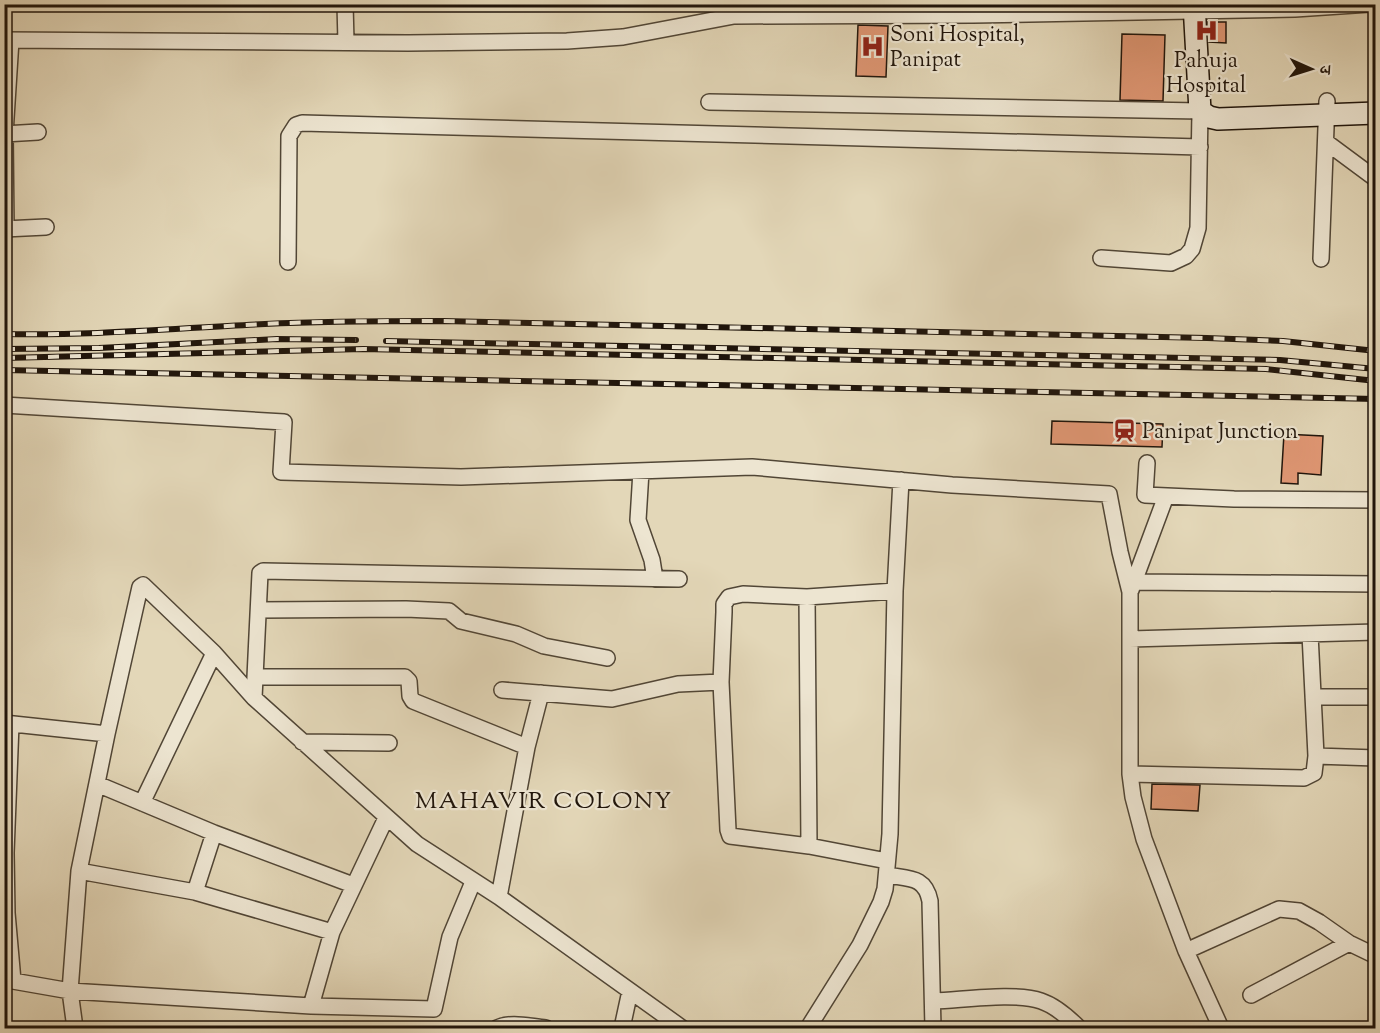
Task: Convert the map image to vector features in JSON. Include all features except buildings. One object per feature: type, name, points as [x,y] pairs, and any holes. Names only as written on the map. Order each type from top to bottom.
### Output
[{"type":"street","points":[[345,4],[346,42]]},
{"type":"street","points":[[46,226],[5,229],[8,40],[346,42],[599,40],[775,10],[973,15],[1194,8],[1295,9],[1370,4]]},
{"type":"street","points":[[1101,258],[1171,263],[1186,256],[1196,241],[1200,111],[1194,8]]},
{"type":"street","points":[[1326,108],[1376,99]]},
{"type":"street","points":[[709,102],[1200,111],[1218,104],[1326,108],[1376,113]]},
{"type":"street","points":[[1320,259],[1326,108]]},
{"type":"street","points":[[288,262],[289,136],[296,125],[302,123],[1200,147]]},
{"type":"street","points":[[5,134],[38,132]]},
{"type":"street","points":[[1326,142],[1376,178]]},
{"type":"street","points":[[4,405],[284,422],[281,472],[461,477],[752,467],[1110,494],[1119,552],[1132,587]]},
{"type":"street","points":[[1147,463],[1145,495],[1376,500]]},
{"type":"street","points":[[640,471],[638,520],[652,560],[655,579]]},
{"type":"street","points":[[808,1029],[860,945],[881,902],[887,868],[890,834],[895,591],[901,480]]},
{"type":"street","points":[[1166,496],[1132,587],[1130,774],[1133,797],[1144,839],[1186,951],[1221,1029]]},
{"type":"street","points":[[254,698],[260,610],[259,578],[263,571],[679,579]]},
{"type":"street","points":[[1132,587],[1376,584]]},
{"type":"street","points":[[75,1029],[70,991],[79,870],[141,585],[146,585],[214,653],[254,698],[417,844],[499,897],[682,1029]]},
{"type":"street","points":[[895,591],[807,597],[743,594],[729,597],[724,604],[721,681],[728,834],[737,838],[809,846],[887,868],[924,885],[930,901],[933,1029]]},
{"type":"street","points":[[807,597],[809,846]]},
{"type":"street","points":[[260,610],[449,611],[461,621],[516,634],[547,647],[608,658]]},
{"type":"street","points":[[1130,639],[1376,632]]},
{"type":"street","points":[[1130,774],[1304,778],[1314,773],[1316,756],[1310,634]]},
{"type":"street","points":[[142,803],[214,653]]},
{"type":"street","points":[[256,678],[405,678],[409,681],[410,696],[413,701],[527,747]]},
{"type":"street","points":[[502,690],[612,699],[678,684],[721,681]]},
{"type":"street","points":[[499,897],[527,747],[541,693]]},
{"type":"street","points":[[1313,698],[1376,697]]},
{"type":"street","points":[[107,734],[8,724],[6,854],[9,981],[70,991],[311,1006],[434,1009],[450,937],[473,882]]},
{"type":"street","points":[[302,742],[389,743]]},
{"type":"street","points":[[1316,756],[1376,758]]},
{"type":"street","points":[[97,784],[214,833],[353,885]]},
{"type":"street","points":[[311,1006],[332,932],[386,818]]},
{"type":"street","points":[[195,892],[214,833]]},
{"type":"street","points":[[79,870],[195,892],[332,932]]},
{"type":"street","points":[[1186,951],[1279,909],[1299,911],[1348,943],[1376,956]]},
{"type":"street","points":[[1251,995],[1348,943]]},
{"type":"street","points":[[622,1029],[630,991]]},
{"type":"street","points":[[934,1001],[1031,998],[1044,1002],[1069,1018],[1079,1029]]},
{"type":"street","points":[[497,1029],[505,1025],[515,1025],[546,1029]]},
{"type":"railway","points":[[4,334],[102,333],[309,322],[443,321],[1207,338],[1283,341],[1376,351]]},
{"type":"railway","points":[[4,349],[99,348],[277,339],[356,340]]},
{"type":"railway","points":[[386,341],[1280,360],[1376,369]]},
{"type":"railway","points":[[4,358],[363,349],[1266,369],[1376,381]]},
{"type":"railway","points":[[4,370],[1376,399]]},
{"type":"place","name":"Pahuja Hospital","points":[[1206,30]]},
{"type":"place","name":"Soni Hospital, Panipat","points":[[872,46]]},
{"type":"place","name":"Panipat Junction","points":[[1124,430]]},
{"type":"district","name":"MAHAVIR COLONY","points":[[544,800]]}]
